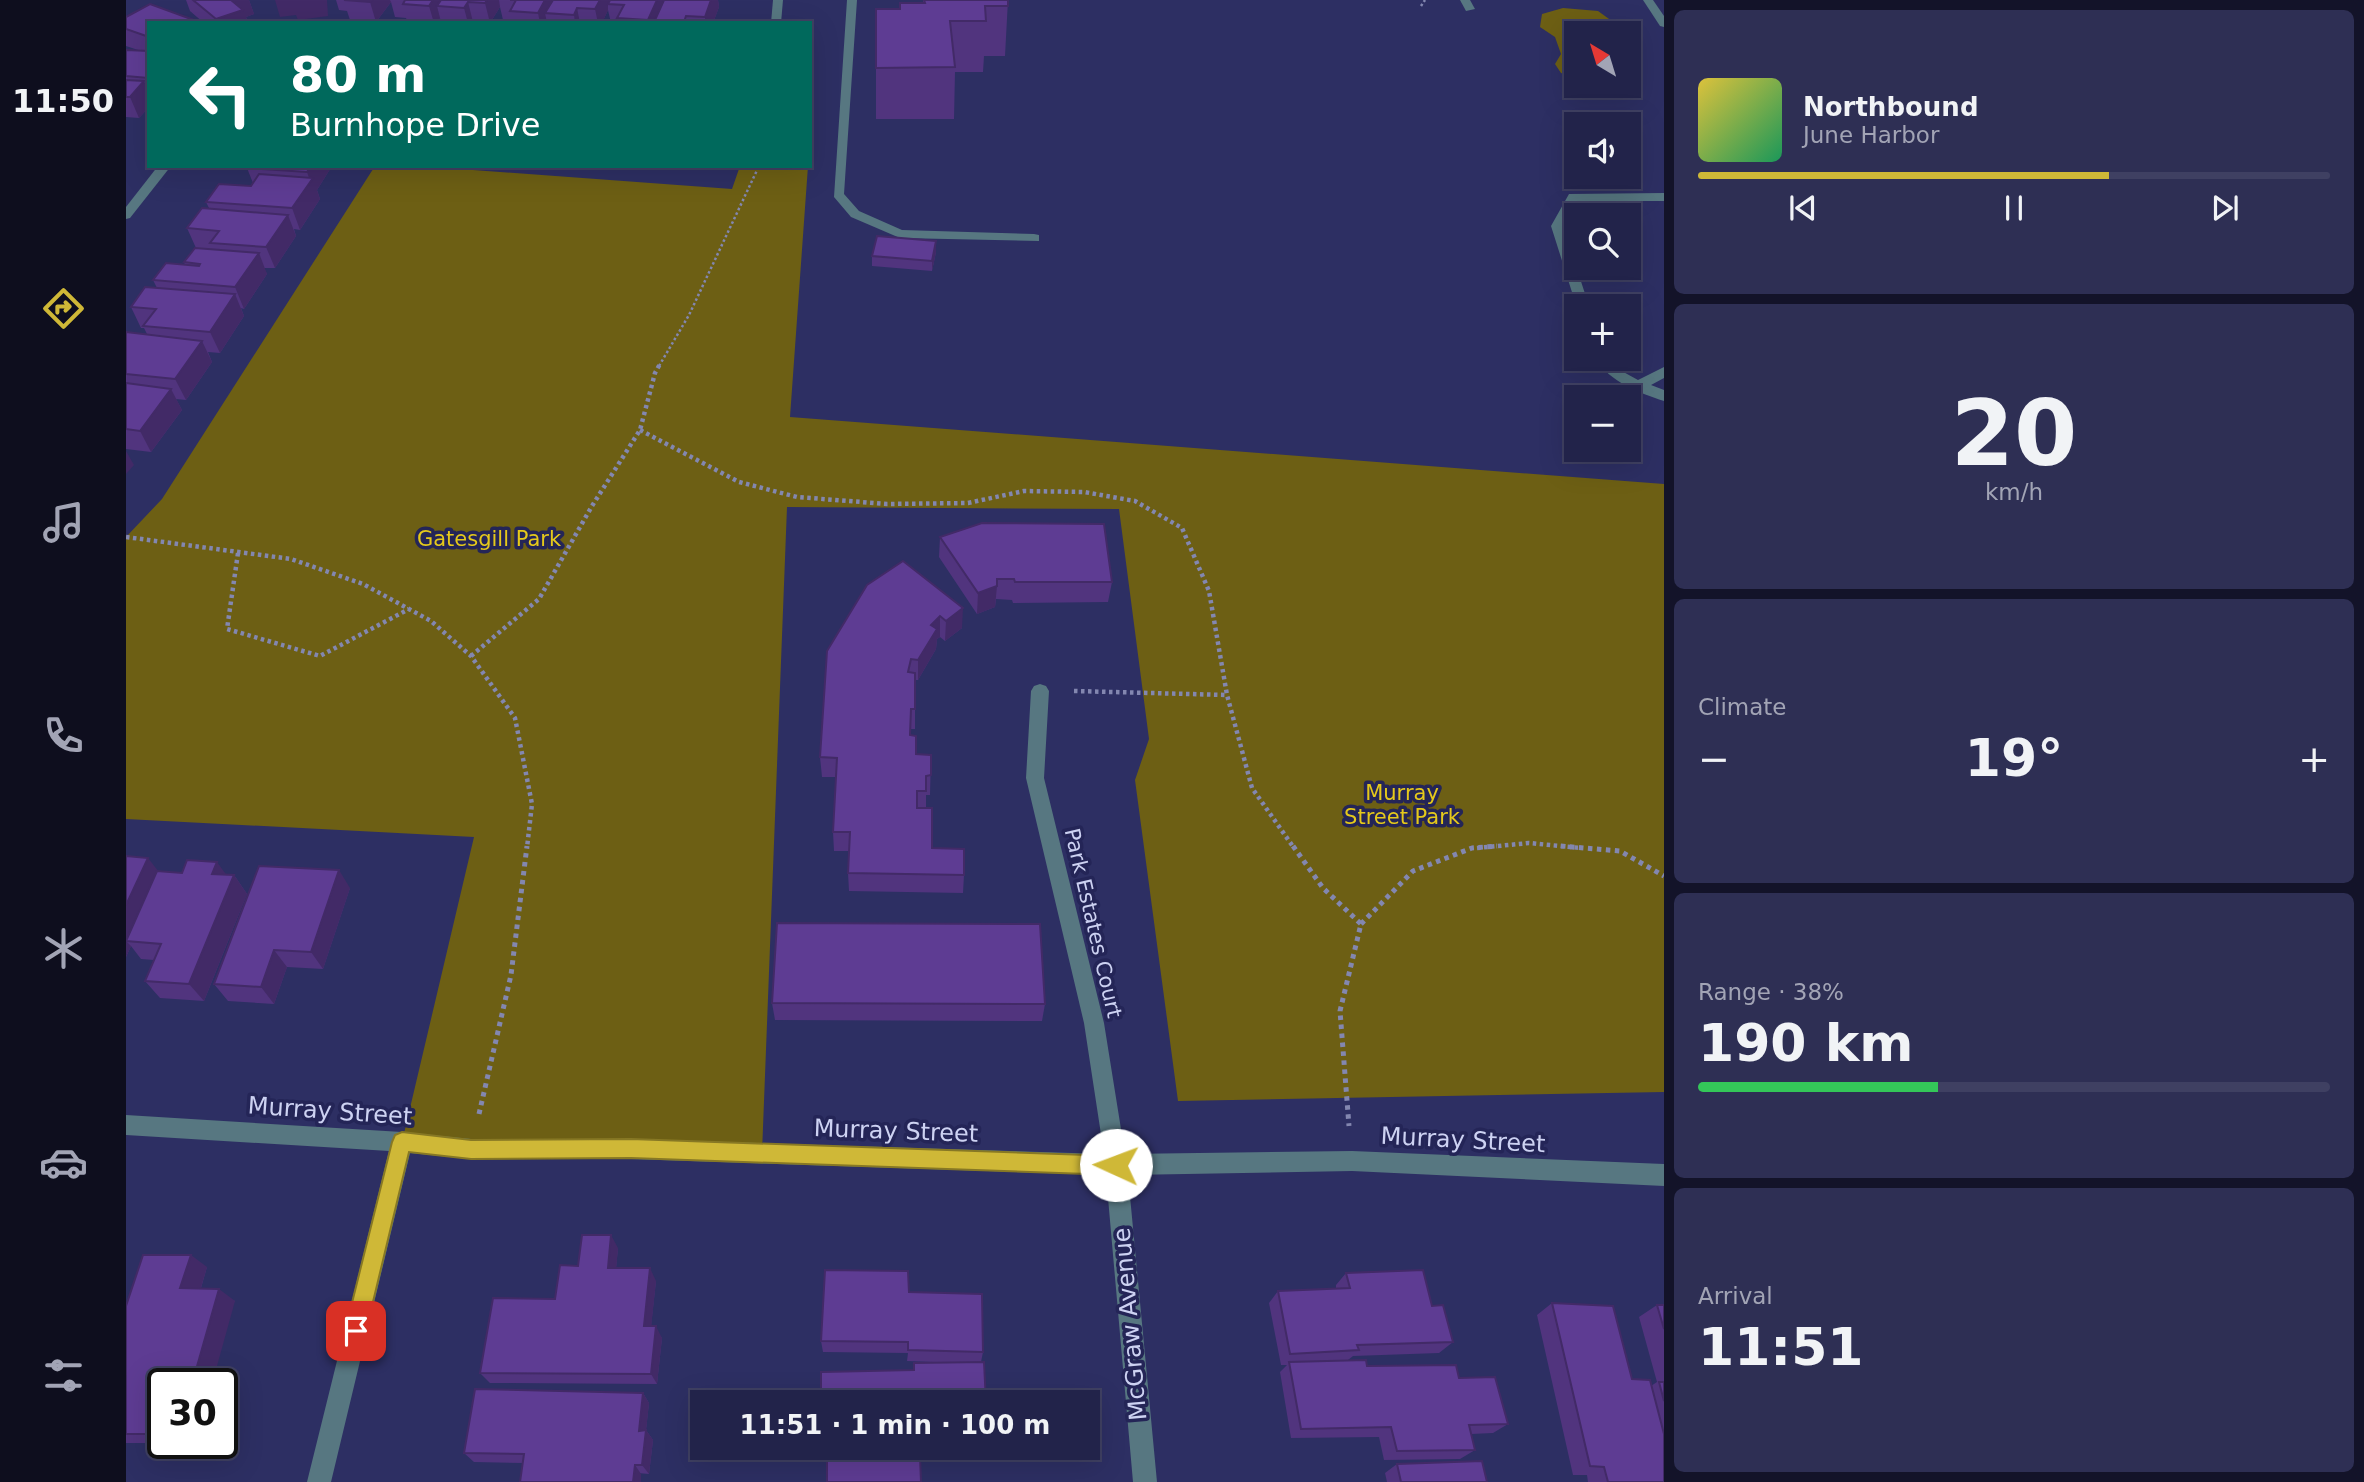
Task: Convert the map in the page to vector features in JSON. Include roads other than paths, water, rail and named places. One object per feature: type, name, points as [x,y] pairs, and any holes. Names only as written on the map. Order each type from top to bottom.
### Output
[{"type":"street","points":[[776,21],[778,0]]},
{"type":"street","points":[[852,0],[838,194],[855,214],[900,233],[1034,238]]},
{"type":"street","points":[[1648,0],[1664,24]]},
{"type":"street","points":[[126,215],[162,168]]},
{"type":"street","points":[[1579,294],[1557,226],[1573,197],[1664,197]]},
{"type":"street","points":[[1611,371],[1623,380],[1641,384],[1664,396]]},
{"type":"street","points":[[1641,384],[1664,372]]},
{"type":"street","name":"Park Estates Court","points":[[1040,691],[1035,778],[1094,1023],[1116,1165]]},
{"type":"street","name":"Murray Street","points":[[126,1125],[402,1142],[471,1149],[631,1149],[1116,1165],[1352,1161],[1664,1175]]},
{"type":"street","points":[[319,1482],[402,1142]]},
{"type":"street","name":"McGraw Avenue","points":[[1116,1165],[1145,1482]]},
{"type":"park label","name":"Gatesgill Park","points":[[489,539]]},
{"type":"park label","name":"Murray Street Park","points":[[1402,805]]}]
